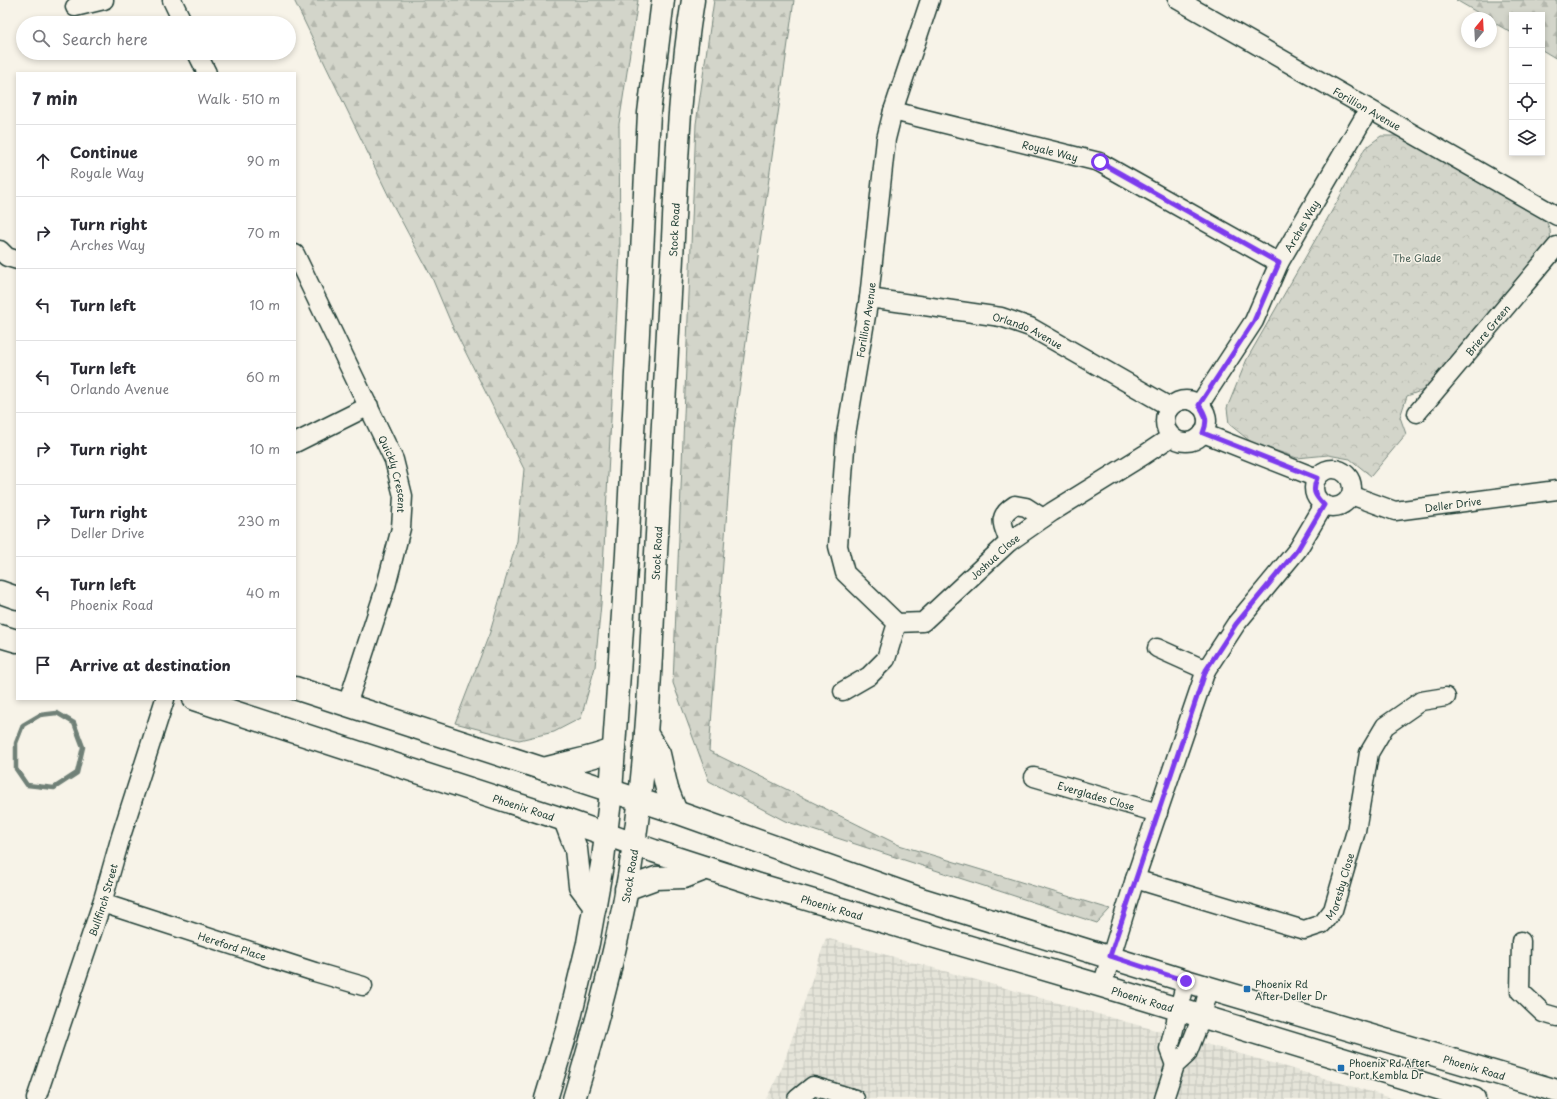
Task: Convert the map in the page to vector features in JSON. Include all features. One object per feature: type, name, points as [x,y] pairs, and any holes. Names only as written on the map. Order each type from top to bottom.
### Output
[{"type":"main road","points":[[546,1099],[579,984],[595,906],[611,792],[627,554],[649,120],[663,0]]},
{"type":"main road","name":"Stock Road","points":[[574,1099],[587,1056],[616,942],[634,844],[639,801],[646,733],[671,290],[678,127],[687,40],[693,0]]},
{"type":"main road","points":[[0,592],[16,598]]},
{"type":"main road","points":[[0,636],[16,641]]},
{"type":"main road","name":"Phoenix Road","points":[[296,688],[676,812],[924,900],[1110,956],[1209,988],[1557,1091]]},
{"type":"main road","name":"Phoenix Road","points":[[197,700],[707,868],[1474,1099]]},
{"type":"main road","points":[[646,733],[659,754],[667,789],[676,812]]},
{"type":"main road","points":[[544,769],[593,758],[615,749]]},
{"type":"main road","points":[[565,820],[576,848],[580,886],[595,906]]},
{"type":"main road","points":[[626,889],[656,878],[684,877],[707,868]]},
{"type":"street","points":[[75,7],[104,0]]},
{"type":"street","points":[[172,0],[180,16]]},
{"type":"street","name":"Forillion Avenue","points":[[897,623],[845,573],[838,546],[846,434],[869,298],[886,139],[893,111],[930,0]]},
{"type":"street","name":"Forillion Avenue","points":[[1178,0],[1557,216]]},
{"type":"street","points":[[200,60],[206,72]]},
{"type":"street","name":"Arches Way","points":[[1199,405],[1254,321],[1279,263],[1369,109]]},
{"type":"street","name":"Royale Way","points":[[893,111],[1100,162],[1279,263]]},
{"type":"street","name":"Briere Green","points":[[1417,413],[1557,246]]},
{"type":"street","points":[[0,250],[7,257],[16,260]]},
{"type":"street","name":"Quickly Crescent","points":[[296,256],[394,460],[403,496],[401,528],[386,586],[347,705]]},
{"type":"street","name":"Orlando Avenue","points":[[869,298],[1000,317],[1030,327],[1170,407]]},
{"type":"street","points":[[1188,400],[1199,405],[1206,415],[1207,425],[1203,433],[1195,441],[1185,442],[1171,437],[1165,427],[1165,415],[1170,407],[1177,402],[1188,400]]},
{"type":"street","points":[[296,442],[369,406]]},
{"type":"street","points":[[1203,433],[1317,478]]},
{"type":"street","name":"Joshua Close","points":[[897,623],[923,622],[1008,542],[1043,518],[1171,437]]},
{"type":"street","points":[[1333,468],[1342,470],[1349,477],[1353,486],[1351,495],[1347,502],[1340,506],[1332,507],[1324,505],[1316,498],[1314,488],[1317,478],[1323,471],[1333,468]]},
{"type":"street","name":"Deller Drive","points":[[1351,495],[1394,511],[1557,490]]},
{"type":"street","points":[[1008,542],[1002,520],[1005,511],[1015,505],[1026,507],[1043,518]]},
{"type":"street","points":[[1102,986],[1135,879],[1206,670],[1236,624],[1298,549],[1324,505]]},
{"type":"street","points":[[843,691],[869,676],[886,659],[897,623]]},
{"type":"street","points":[[1156,648],[1206,670]]},
{"type":"street","name":"Moresby Close","points":[[1135,879],[1304,930],[1322,924],[1333,910],[1356,831],[1369,753],[1385,726],[1421,701],[1446,697]]},
{"type":"street","name":"Bullfinch Street","points":[[36,1099],[102,903],[121,836],[166,700]]},
{"type":"street","name":"Everglades Close","points":[[1034,777],[1158,813]]},
{"type":"street","name":"Hereford Place","points":[[102,903],[315,972],[363,986]]},
{"type":"street","points":[[1521,941],[1520,991],[1543,1013],[1557,1017]]},
{"type":"street","points":[[1175,1065],[1169,1049],[1186,981]]},
{"type":"street","points":[[1164,1099],[1175,1065],[1187,1054],[1202,1016],[1209,988]]},
{"type":"street","points":[[797,1099],[814,1086],[855,1099]]},
{"type":"shaded area","points":[[826,938],[1234,1052],[1395,1099],[766,1099],[782,1068]]},
{"type":"green space","points":[[294,0],[638,0],[619,124],[620,253],[601,604],[595,667],[581,718],[554,732],[519,740],[455,723],[490,632],[517,541],[524,469],[451,323],[432,278],[393,205]]},
{"type":"green space","points":[[714,0],[794,0],[732,442],[709,751],[899,845],[1110,909],[1097,923],[785,821],[709,781],[673,683],[696,124]]},
{"type":"green space","points":[[1456,0],[1557,0],[1557,59],[1545,52],[1545,12],[1509,12],[1509,31],[1497,24],[1497,12],[1477,12]]},
{"type":"green space","name":"The Glade","points":[[1381,136],[1397,136],[1421,147],[1544,216],[1550,230],[1551,245],[1437,385],[1407,396],[1400,417],[1406,434],[1371,476],[1350,459],[1328,455],[1297,458],[1251,442],[1229,424],[1227,408],[1247,359],[1337,202],[1365,148]]},
{"type":"waterway","points":[[57,713],[74,723],[83,747],[77,773],[54,788],[27,785],[16,769],[16,743],[23,725],[40,715],[57,713]]},
{"type":"place","name":"Phoenix Rd After Deller Dr","points":[[1247,989]]},
{"type":"place","name":"Phoenix Rd After Port Kembla Dr","points":[[1341,1068]]},
{"type":"route","points":[[1100,162],[1279,263],[1254,321],[1199,405],[1206,415],[1207,425],[1203,433],[1317,478],[1314,488],[1316,498],[1324,505],[1298,549],[1236,624],[1206,670],[1110,956],[1186,981]]}]
